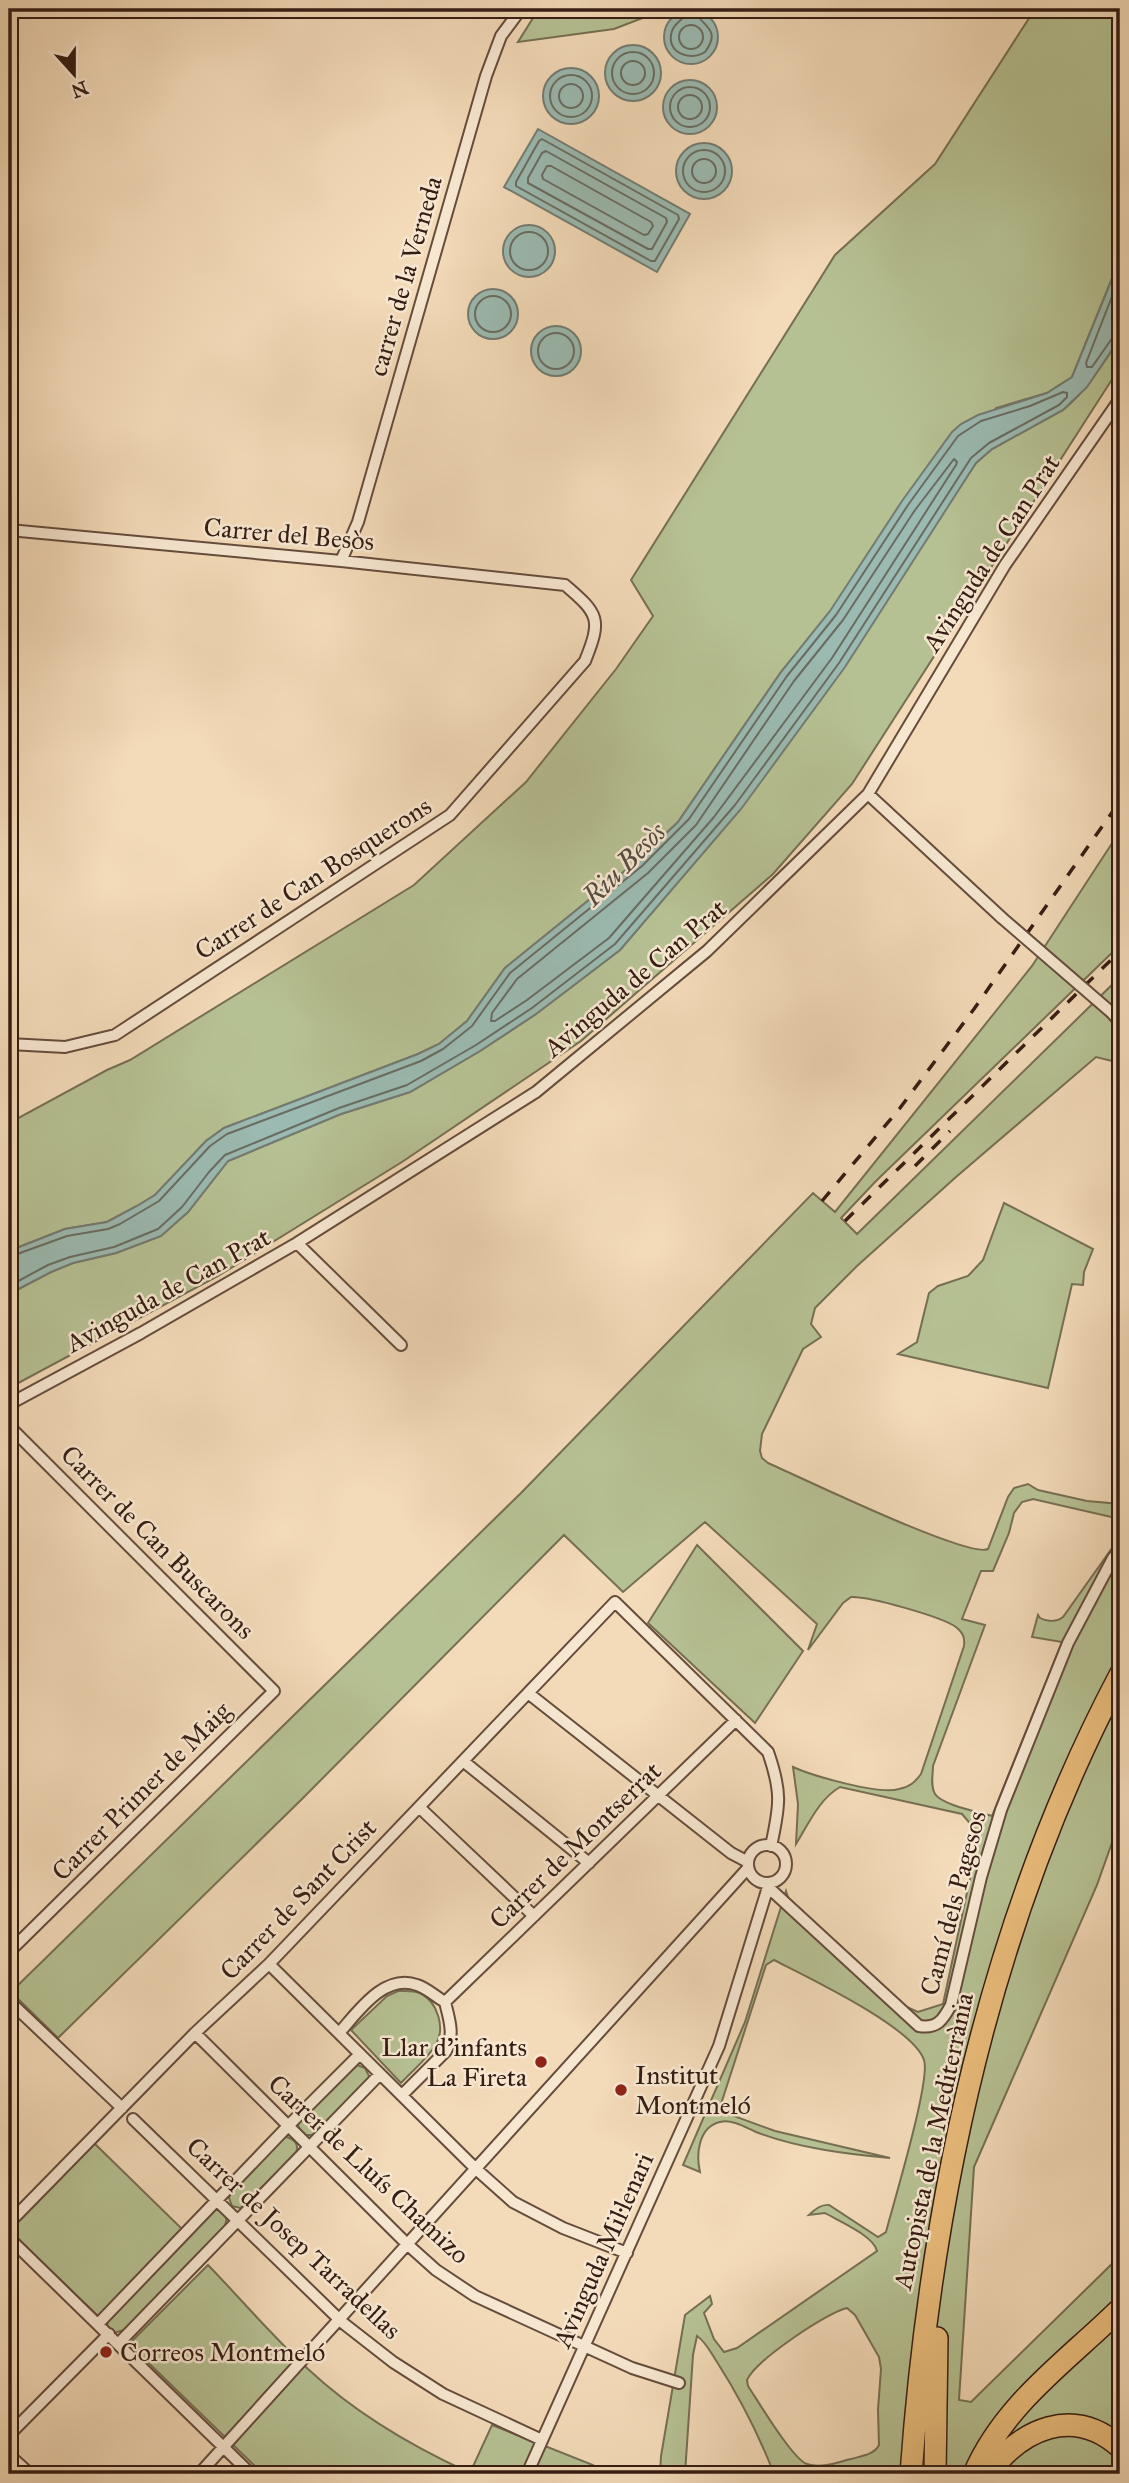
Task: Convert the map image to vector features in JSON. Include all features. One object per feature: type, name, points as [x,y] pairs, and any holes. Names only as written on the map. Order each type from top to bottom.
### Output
[{"type":"highway","name":"Autopista de la Mediterrània","points":[[911,2474],[926,2314],[937,2239],[962,2114],[994,1987],[1030,1876],[1064,1790],[1120,1675]]},
{"type":"highway","points":[[935,2474],[935,2368],[944,2258],[994,1987]]},
{"type":"highway","points":[[974,2474],[994,2435],[1010,2413],[1061,2361],[1120,2309]]},
{"type":"highway","points":[[988,2474],[1018,2441],[1035,2432],[1056,2426],[1095,2431],[1110,2438],[1120,2447]]},
{"type":"street","name":"carrer de la Verneda","points":[[341,561],[358,522],[485,76],[501,36],[521,9]]},
{"type":"street","name":"Avinguda de Can Prat","points":[[9,1409],[15,1401],[141,1333],[297,1243],[536,1092],[707,951],[868,794],[1005,565],[1120,399]]},
{"type":"street","name":"Carrer del Besòs","points":[[9,530],[565,585]]},
{"type":"street","name":"Carrer de Can Bosquerons","points":[[9,1044],[65,1048],[115,1035],[450,816],[585,661],[597,631],[589,606],[565,585]]},
{"type":"street","points":[[868,794],[1002,918],[1116,1017]]},
{"type":"street","points":[[297,1243],[401,1345]]},
{"type":"street","name":"Carrer de Can Buscarons","points":[[9,1426],[274,1691]]},
{"type":"street","name":"Camí dels Pagesos","points":[[767,1885],[919,2026],[936,2026],[944,2019],[951,2006],[981,1877],[1001,1810],[1068,1643],[1113,1558],[1120,1550]]},
{"type":"street","name":"Carrer de Sant Crist","points":[[9,2223],[195,2033],[269,1964],[615,1602],[736,1720]]},
{"type":"street","name":"Carrer Primer de Maig","points":[[9,1952],[274,1691]]},
{"type":"street","points":[[199,2474],[748,1865],[754,1850],[771,1846],[783,1855],[785,1868],[778,1879],[767,1885],[755,1879],[748,1865],[528,1693]]},
{"type":"street","points":[[736,1720],[768,1752],[776,1775],[779,1808],[771,1846]]},
{"type":"street","name":"Carrer de Montserrat","points":[[445,2002],[736,1720]]},
{"type":"street","points":[[463,1761],[589,1863]]},
{"type":"street","points":[[419,1807],[534,1916]]},
{"type":"street","name":"Avinguda Mil·lenari","points":[[527,2474],[719,2046],[767,1885]]},
{"type":"street","points":[[269,1964],[476,2169],[513,2202],[563,2228],[627,2253]]},
{"type":"street","points":[[338,2033],[378,1991],[400,1982],[418,1985],[445,2002],[452,2030],[451,2042],[402,2095]]},
{"type":"street","points":[[9,2001],[122,2108]]},
{"type":"street","name":"Carrer de Lluís Chamizo","points":[[195,2033],[436,2270],[475,2296],[584,2347],[632,2368],[679,2383]]},
{"type":"street","points":[[98,2324],[360,2054]]},
{"type":"street","points":[[118,2344],[380,2074]]},
{"type":"street","name":"Carrer de Josep Tarradellas","points":[[133,2119],[340,2319],[393,2362],[443,2394],[542,2440]]},
{"type":"street","points":[[9,2238],[251,2474]]},
{"type":"street","points":[[9,2435],[108,2334]]},
{"type":"street","points":[[9,2455],[30,2474]]},
{"type":"green space","points":[[547,9],[666,9],[614,29],[518,42],[533,18]]},
{"type":"green space","points":[[1035,9],[1120,9],[1120,259],[1072,377],[1047,393],[996,408],[781,672],[678,822],[637,861],[505,968],[467,1021],[439,1044],[418,1054],[224,1128],[206,1141],[155,1195],[107,1222],[65,1229],[9,1251],[9,1123],[130,1060],[414,885],[526,782],[616,669],[653,616],[631,580],[835,255],[935,164]]},
{"type":"green space","points":[[1120,338],[1120,367],[852,784],[773,874],[581,1041],[402,1162],[218,1276],[9,1388],[9,1294],[73,1263],[116,1253],[161,1236],[188,1212],[228,1161],[341,1114],[410,1092],[536,1014],[620,950],[732,819],[976,463],[992,449],[1063,410],[1087,385]]},
{"type":"green space","points":[[1120,831],[1120,945],[841,1218],[857,1234],[1120,977],[1120,1063],[1096,1057],[956,1177],[857,1266],[815,1308],[811,1324],[821,1337],[803,1349],[762,1434],[760,1451],[762,1458],[768,1463],[882,1515],[974,1549],[988,1549],[1014,1488],[1028,1484],[1038,1490],[1087,1501],[1120,1504],[1120,1519],[1033,1499],[1022,1502],[1014,1513],[1009,1533],[993,1571],[981,1571],[962,1619],[985,1625],[933,1766],[932,1780],[933,1791],[939,1798],[953,1805],[992,1816],[1062,1642],[1032,1637],[1038,1615],[1049,1621],[1063,1617],[1120,1537],[1120,1820],[1097,1885],[974,2167],[959,2400],[971,2402],[1120,2256],[1120,2474],[774,2474],[741,2403],[708,2348],[697,2336],[693,2355],[685,2474],[660,2474],[685,2315],[710,2296],[712,2304],[704,2313],[714,2339],[724,2352],[737,2348],[877,2251],[870,2240],[855,2229],[825,2213],[809,2215],[813,2211],[829,2205],[878,2237],[886,2232],[917,2116],[925,2072],[924,2060],[916,2047],[880,2018],[774,1960],[766,1965],[721,2104],[731,2115],[775,2131],[890,2158],[805,2146],[772,2138],[725,2121],[707,2130],[700,2142],[700,2172],[683,2165],[745,2022],[786,1891],[789,1900],[900,2004],[918,2012],[943,2004],[974,1860],[975,1829],[962,1814],[840,1787],[820,1805],[796,1844],[798,1804],[793,1767],[830,1779],[877,1789],[899,1789],[914,1782],[921,1774],[964,1646],[963,1635],[956,1627],[905,1608],[851,1597],[843,1603],[808,1650],[817,1624],[705,1522],[623,1592],[564,1535],[302,1799],[58,2038],[11,1992],[521,1493],[813,1193],[835,1212],[1032,966]],"holes":[[[847,2308],[855,2315],[879,2357],[879,2445],[874,2451],[863,2456],[824,2465],[807,2464],[785,2442],[748,2386],[747,2380],[763,2361],[824,2319]]]},
{"type":"green space","points":[[1004,1203],[1093,1249],[1084,1272],[1083,1285],[1072,1284],[1048,1388],[898,1354],[917,1342],[929,1293],[938,1286],[968,1276],[983,1260]]},
{"type":"green space","points":[[697,1545],[803,1651],[755,1723],[648,1623]]},
{"type":"green space","points":[[398,1991],[415,1991],[426,1997],[436,2009],[440,2024],[435,2046],[401,2083],[351,2030],[387,1996]]},
{"type":"green space","points":[[357,2065],[365,2068],[368,2080],[313,2135],[304,2135],[298,2126],[300,2119]]},
{"type":"green space","points":[[287,2137],[296,2143],[296,2153],[245,2205],[240,2208],[232,2206],[229,2198],[231,2190],[282,2138]]},
{"type":"green space","points":[[93,2142],[183,2230],[99,2317],[9,2230]]},
{"type":"green space","points":[[213,2210],[222,2210],[227,2216],[225,2227],[124,2330],[114,2333],[107,2328],[108,2318]]},
{"type":"green space","points":[[208,2265],[282,2344],[326,2385],[365,2415],[427,2452],[470,2473],[492,2425],[593,2465],[590,2474],[263,2474],[129,2344]]},
{"type":"water","points":[[691,10],[710,18],[718,37],[710,56],[691,64],[672,56],[664,37],[672,18]]},
{"type":"water","points":[[633,45],[644,47],[653,53],[659,62],[659,84],[653,93],[644,99],[633,101],[622,99],[613,93],[607,84],[605,73],[607,62],[613,53],[622,47]]},
{"type":"water","points":[[571,68],[582,70],[591,76],[597,85],[597,107],[591,116],[582,122],[571,124],[560,122],[551,116],[545,107],[543,96],[545,85],[551,76],[560,70]]},
{"type":"water","points":[[695,80],[705,84],[713,92],[717,107],[713,122],[705,130],[685,134],[675,130],[667,122],[663,102],[667,92],[675,84]]},
{"type":"water","points":[[538,129],[690,214],[657,272],[504,187]]},
{"type":"water","points":[[704,143],[715,145],[724,151],[730,160],[730,182],[724,191],[715,197],[704,199],[693,197],[684,191],[678,182],[676,171],[678,160],[684,151],[693,145]]},
{"type":"water","points":[[529,225],[539,227],[547,233],[553,241],[553,261],[547,269],[539,275],[529,277],[519,275],[511,269],[505,261],[503,251],[505,241],[511,233],[519,227]]},
{"type":"water","points":[[1120,259],[1120,338],[1087,387],[1063,410],[992,449],[976,463],[845,667],[741,809],[620,950],[536,1014],[410,1092],[341,1114],[228,1161],[188,1212],[161,1236],[116,1253],[73,1263],[9,1294],[9,1251],[65,1229],[107,1222],[155,1195],[206,1141],[224,1128],[418,1054],[439,1044],[467,1021],[505,968],[637,861],[678,822],[781,672],[830,611],[902,501],[952,432],[978,415],[1047,393],[1072,377]]},
{"type":"water","points":[[493,289],[511,296],[518,314],[511,332],[493,339],[475,332],[468,314],[475,296]]},
{"type":"water","points":[[556,326],[574,333],[581,351],[574,369],[556,376],[538,369],[531,351],[538,333]]},
{"type":"railway","points":[[822,1201],[900,1108],[974,1009],[1120,801]]},
{"type":"railway","points":[[845,1221],[1120,951]]},
{"type":"railway","points":[[915,1166],[950,1131]]},
{"type":"place","name":"Llar d'infants La Fireta","points":[[541,2062]]},
{"type":"place","name":"Institut Montmeló","points":[[621,2090]]},
{"type":"place","name":"Correos Montmeló","points":[[106,2352]]},
{"type":"water label","name":"Riu Besòs","points":[[624,864]]}]
